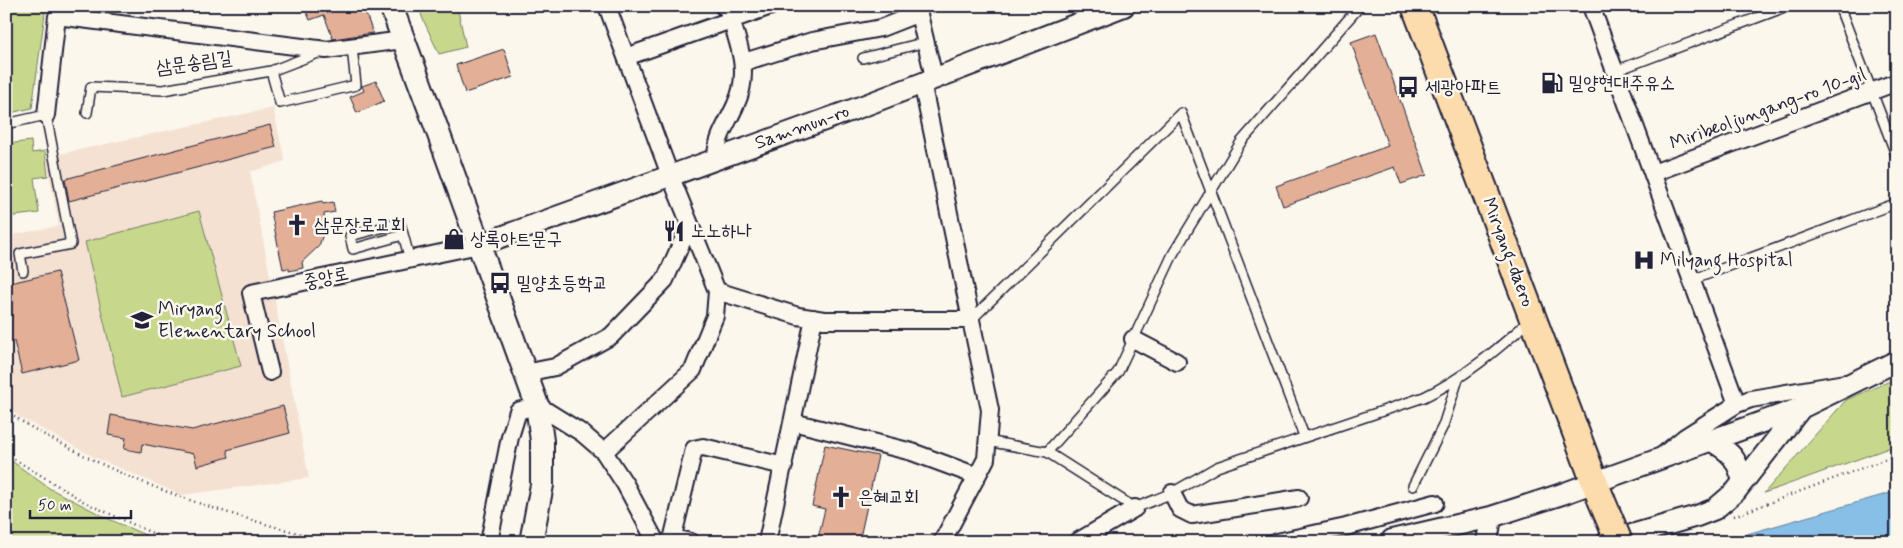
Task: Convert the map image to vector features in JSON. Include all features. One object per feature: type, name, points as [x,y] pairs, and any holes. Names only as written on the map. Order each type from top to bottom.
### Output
[{"type":"main road","points":[[390,6],[480,245],[536,405],[542,441],[542,484],[531,542]]},
{"type":"main road","name":"Miryang-daero","points":[[1415,6],[1619,542]]},
{"type":"street","points":[[604,452],[693,370],[715,316],[717,291],[670,175],[607,6]]},
{"type":"street","points":[[626,57],[727,10],[770,6]]},
{"type":"street","name":"Sammun-ro","points":[[480,245],[863,106],[928,79],[1124,6]]},
{"type":"street","points":[[1591,6],[1737,404]]},
{"type":"street","points":[[716,158],[718,140],[737,103],[744,77],[744,62],[727,10]]},
{"type":"street","points":[[744,62],[812,41],[881,28],[918,10],[926,42],[928,79],[971,320],[990,410],[986,459],[942,542]]},
{"type":"street","name":"삼문송림길","points":[[46,115],[57,16],[326,50],[403,40]]},
{"type":"street","name":"Miribeoljungang-ro 10-gil","points":[[1653,174],[1897,82]]},
{"type":"street","points":[[525,373],[555,367],[611,336],[665,280],[690,224]]},
{"type":"street","name":"중앙로","points":[[270,372],[251,293],[480,245]]},
{"type":"street","points":[[717,291],[798,316],[814,318],[971,320]]},
{"type":"street","points":[[767,542],[814,318]]},
{"type":"street","points":[[1133,338],[1177,362]]},
{"type":"street","points":[[1392,541],[1598,490],[1660,458],[1801,408],[1897,361]]},
{"type":"street","points":[[1660,458],[1685,437],[1737,404],[1808,387],[1854,382]]},
{"type":"street","points":[[489,542],[510,437],[518,411],[536,405],[582,433],[604,452],[665,541]]},
{"type":"street","points":[[1606,542],[1697,516],[1715,508],[1743,481],[1801,408]]},
{"type":"street","points":[[793,422],[912,452],[977,476]]},
{"type":"street","points":[[1710,440],[1724,448],[1737,461],[1743,481]]},
{"type":"street","points":[[665,541],[694,449],[702,447],[784,466]]},
{"type":"street","points":[[1172,493],[1180,509],[1192,515],[1299,498]]},
{"type":"street","points":[[1277,542],[1346,527],[1435,503]]},
{"type":"street","points":[[1077,542],[1135,508]]},
{"type":"street","points":[[1487,542],[1491,517]]},
{"type":"street","points":[[665,541],[691,542]]},
{"type":"lane","points":[[1047,452],[1118,372],[1173,254],[1241,142],[1360,6]]},
{"type":"lane","points":[[1615,71],[1788,6]]},
{"type":"lane","points":[[1839,6],[1897,157]]},
{"type":"lane","points":[[863,58],[926,42]]},
{"type":"lane","points":[[271,71],[280,103],[356,85],[352,46]]},
{"type":"lane","name":"삼문송림길","points":[[87,113],[91,86],[163,90],[271,71],[326,50]]},
{"type":"lane","points":[[971,320],[1181,113],[1304,436]]},
{"type":"lane","points":[[6,124],[46,115]]},
{"type":"lane","name":"삼문송림길","points":[[23,271],[20,254],[71,244],[46,115]]},
{"type":"lane","points":[[1692,280],[1897,203]]},
{"type":"lane","points":[[403,235],[353,249],[350,236],[400,223],[410,260]]},
{"type":"lane","points":[[987,441],[1047,452],[1135,508],[1172,493],[1217,468],[1304,436],[1424,397],[1458,379],[1499,348],[1533,317]]},
{"type":"lane","points":[[1413,486],[1444,426],[1458,379]]},
{"type":"path","points":[[6,410],[20,422],[131,478],[195,503],[331,542]]},
{"type":"path","points":[[6,454],[86,503],[172,542]]},
{"type":"path","points":[[1728,518],[1897,455]]},
{"type":"shaded area","name":"Miryang Elementary School","points":[[273,108],[285,161],[250,172],[309,478],[182,495],[96,458],[19,417],[6,404],[6,236],[59,226],[46,157]]},
{"type":"green space","points":[[6,6],[46,6],[32,108],[6,114]]},
{"type":"green space","points":[[419,6],[457,6],[466,47],[439,54]]},
{"type":"green space","points":[[31,141],[32,153],[45,151],[48,176],[34,178],[39,213],[6,217],[6,144]]},
{"type":"green space","points":[[199,211],[241,366],[122,397],[85,242]]},
{"type":"green space","points":[[1897,378],[1897,445],[1764,493],[1846,400]]},
{"type":"green space","points":[[6,457],[49,488],[109,519],[161,542],[6,542]]},
{"type":"water","points":[[1897,491],[1897,542],[1719,542]]},
{"type":"building","points":[[304,6],[363,6],[373,33],[333,39],[324,15],[310,20]]},
{"type":"building","points":[[1376,33],[1427,175],[1401,184],[1395,167],[1283,206],[1276,186],[1388,146],[1351,42]]},
{"type":"building","points":[[504,49],[513,77],[465,93],[456,65]]},
{"type":"building","points":[[376,81],[384,101],[357,113],[350,97],[364,91],[362,86]]},
{"type":"building","points":[[270,125],[276,147],[69,201],[65,179]]},
{"type":"building","points":[[322,201],[323,204],[333,202],[335,212],[324,214],[325,228],[319,246],[302,262],[303,268],[289,271],[289,268],[283,269],[271,212]]},
{"type":"building","points":[[57,272],[79,360],[22,374],[14,341],[6,343],[6,284]]},
{"type":"building","points":[[283,406],[290,433],[227,450],[229,457],[197,466],[194,454],[142,444],[141,452],[124,449],[126,438],[108,435],[111,415],[192,430]]},
{"type":"building","name":"은혜교회","points":[[825,445],[878,456],[859,542],[837,542],[818,538],[825,509],[812,506]]},
{"type":"place","name":"밀양현대주유소","points":[[1552,83]]},
{"type":"place","name":"세광아파트","points":[[1408,87]]},
{"type":"place","name":"삼문장로교회","points":[[297,225]]},
{"type":"place","name":"노노하나","points":[[674,231]]},
{"type":"place","name":"상록아트문구","points":[[454,239]]},
{"type":"place","name":"Milyang Hospital","points":[[1644,260]]},
{"type":"place","name":"밀양초등학교","points":[[500,283]]},
{"type":"place","name":"Miryang Elementary School","points":[[142,320]]},
{"type":"place","name":"은혜교회","points":[[841,497]]}]
